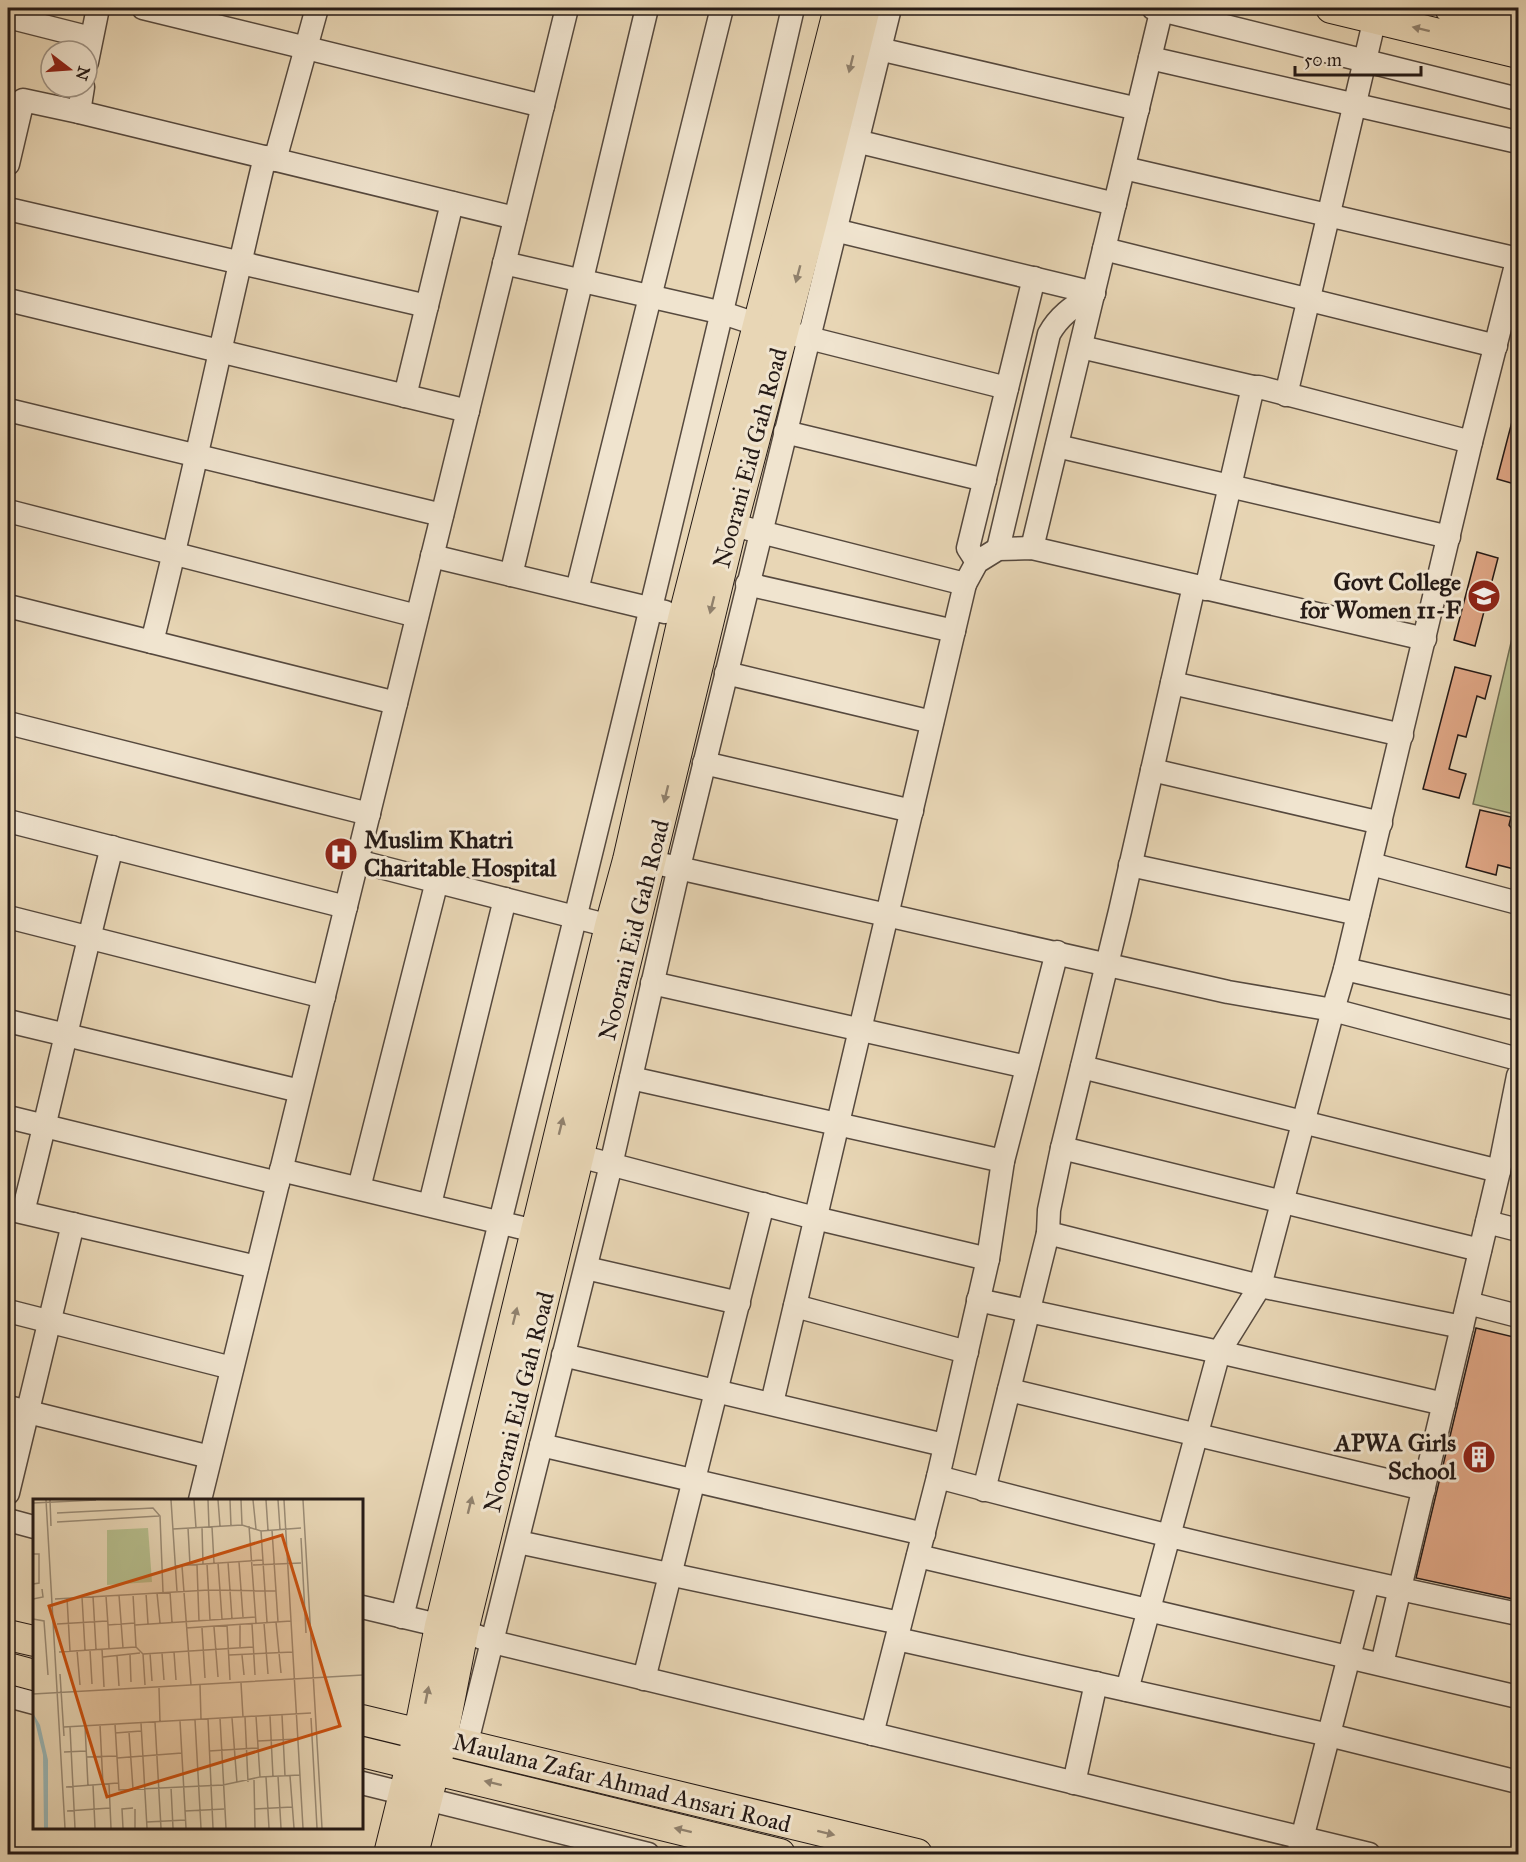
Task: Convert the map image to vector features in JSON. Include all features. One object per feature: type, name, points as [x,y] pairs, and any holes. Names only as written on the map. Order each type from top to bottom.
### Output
[{"type":"main road","name":"Noorani Eid Gah Road","points":[[413,1854],[416,1796],[423,1766],[443,1740],[452,1628],[536,1231],[610,926],[639,861],[746,528],[784,332],[839,8]]},
{"type":"main road","name":"Noorani Eid Gah Road","points":[[452,1628],[579,1156],[639,861],[683,618],[822,227],[865,8]]},
{"type":"main road","points":[[1331,8],[1518,52]]},
{"type":"main road","points":[[1450,8],[1518,24]]},
{"type":"main road","points":[[8,1635],[33,1641]]},
{"type":"main road","points":[[8,1668],[33,1675]]},
{"type":"main road","name":"Maulana Zafar Ahmad Ansari Road","points":[[363,1720],[917,1854]]},
{"type":"main road","name":"Maulana Zafar Ahmad Ansari Road","points":[[363,1752],[780,1854]]},
{"type":"main road","name":"Noorani Eid Gah Road","points":[[389,1854],[416,1796]]},
{"type":"street","points":[[8,17],[91,38],[98,8]]},
{"type":"street","points":[[143,8],[543,106]]},
{"type":"street","points":[[152,642],[174,554],[239,262],[317,8]]},
{"type":"street","points":[[200,1499],[567,8]]},
{"type":"street","points":[[511,575],[647,8]]},
{"type":"street","points":[[577,590],[722,8]]},
{"type":"street","points":[[402,1617],[652,608],[793,8]]},
{"type":"street","points":[[890,8],[856,141],[822,227],[1094,293]]},
{"type":"street","points":[[1032,548],[1150,58],[1159,8],[1518,99]]},
{"type":"street","points":[[1286,395],[1375,18]]},
{"type":"street","points":[[879,48],[1138,109]]},
{"type":"street","points":[[1150,58],[1518,142]]},
{"type":"street","points":[[79,112],[81,99]]},
{"type":"street","points":[[8,164],[23,100],[515,218]]},
{"type":"street","points":[[856,141],[1115,204]]},
{"type":"street","points":[[1124,168],[1518,258],[1471,442],[1345,969],[1283,1202],[1260,1286],[1219,1352],[1127,1690]]},
{"type":"street","points":[[405,396],[452,203]]},
{"type":"street","points":[[8,208],[427,306]]},
{"type":"street","points":[[1104,249],[1496,346]]},
{"type":"street","points":[[504,263],[723,312],[784,332],[1007,387]]},
{"type":"street","points":[[977,562],[968,548],[1034,278]]},
{"type":"street","points":[[998,549],[1049,334],[1056,321],[1065,312],[1094,293]]},
{"type":"street","points":[[8,300],[468,411]]},
{"type":"street","points":[[443,1740],[493,1642],[611,1165],[747,584],[746,528],[785,432],[784,332]]},
{"type":"street","points":[[1081,347],[1286,395],[1471,442]]},
{"type":"street","points":[[984,1490],[1048,1233],[1048,1210],[1172,683],[1230,486],[1253,387]]},
{"type":"street","points":[[8,410],[442,515]]},
{"type":"street","points":[[785,432],[985,480]]},
{"type":"street","points":[[1057,446],[1449,537]]},
{"type":"street","points":[[8,511],[417,616]]},
{"type":"street","points":[[746,528],[965,584]]},
{"type":"street","points":[[772,1403],[965,584],[977,562],[998,549],[1032,548],[1425,639]]},
{"type":"street","points":[[432,556],[652,608],[683,618]]},
{"type":"street","points":[[747,584],[954,631]]},
{"type":"street","points":[[8,606],[396,703]]},
{"type":"street","points":[[726,673],[932,722]]},
{"type":"street","points":[[1172,683],[1402,735]]},
{"type":"street","points":[[8,723],[369,814]]},
{"type":"street","points":[[704,763],[912,810]]},
{"type":"street","points":[[1152,770],[1381,823]]},
{"type":"street","points":[[8,821],[346,907]]},
{"type":"street","points":[[112,848],[88,937],[45,1126],[15,1210],[257,1267]]},
{"type":"street","points":[[357,861],[610,926]]},
{"type":"street","points":[[639,861],[679,867],[1228,992],[1333,1010],[1518,1059]]},
{"type":"street","points":[[1371,864],[1518,903]]},
{"type":"street","points":[[1131,865],[1358,914]]},
{"type":"street","points":[[359,1188],[437,881]]},
{"type":"street","points":[[430,1204],[505,899]]},
{"type":"street","points":[[8,917],[324,997]]},
{"type":"street","points":[[872,1734],[938,1478],[988,1258],[1003,1161],[1057,952]]},
{"type":"street","points":[[1345,969],[1518,1009]]},
{"type":"street","points":[[652,983],[1027,1067]]},
{"type":"street","points":[[8,1021],[300,1091]]},
{"type":"street","points":[[1082,1067],[1498,1171]]},
{"type":"street","points":[[1382,1664],[1498,1171],[1513,1124],[1518,1076]]},
{"type":"street","points":[[631,1078],[1003,1161]]},
{"type":"street","points":[[8,1117],[279,1176],[359,1188],[536,1231]]},
{"type":"street","points":[[1062,1148],[1480,1250]]},
{"type":"street","points":[[579,1156],[815,1218],[988,1258]]},
{"type":"street","points":[[644,1678],[764,1204]]},
{"type":"street","points":[[1487,1222],[1518,1230]]},
{"type":"street","points":[[8,1493],[17,1410],[49,1322],[73,1224]]},
{"type":"street","points":[[1048,1233],[1260,1286],[1462,1327]]},
{"type":"street","points":[[586,1268],[739,1303]]},
{"type":"street","points":[[978,1300],[1444,1404]]},
{"type":"street","points":[[1467,1304],[1518,1316]]},
{"type":"street","points":[[795,1306],[967,1352]]},
{"type":"street","points":[[8,1311],[232,1368]]},
{"type":"street","points":[[563,1355],[944,1445]]},
{"type":"street","points":[[1010,1390],[1424,1489]]},
{"type":"street","points":[[17,1410],[210,1457]]},
{"type":"street","points":[[541,1445],[924,1534]]},
{"type":"street","points":[[938,1478],[1368,1583],[1518,1614]]},
{"type":"street","points":[[8,1520],[33,1527]]},
{"type":"street","points":[[518,1542],[670,1575],[899,1631],[1096,1683],[1329,1735],[1518,1782]]},
{"type":"street","points":[[918,1556],[1518,1697]]},
{"type":"street","points":[[1300,1846],[1368,1583]]},
{"type":"street","points":[[363,1607],[452,1628],[493,1642],[1074,1783],[1300,1846],[1369,1854]]},
{"type":"street","points":[[1074,1783],[1096,1683]]},
{"type":"street","points":[[8,1696],[33,1703]]},
{"type":"street","points":[[363,1783],[648,1854]]},
{"type":"green space","points":[[1518,613],[1518,815],[1473,804]]},
{"type":"building","points":[[1514,414],[1518,414],[1518,485],[1497,479]]},
{"type":"building","points":[[1477,552],[1498,558],[1475,646],[1454,640]]},
{"type":"building","points":[[1455,667],[1491,676],[1485,699],[1477,696],[1466,737],[1458,735],[1449,769],[1466,774],[1459,798],[1423,789]]},
{"type":"building","points":[[1480,810],[1511,817],[1509,825],[1518,837],[1518,870],[1498,865],[1496,875],[1466,867]]},
{"type":"building","name":"APWA Girls School","points":[[1476,1328],[1518,1338],[1518,1600],[1416,1578]]},
{"type":"place","name":"Govt College for Women 11-F","points":[[1484,596]]},
{"type":"place","name":"Muslim Khatri Charitable Hospital","points":[[341,854]]},
{"type":"place","name":"APWA Girls School","points":[[1479,1457]]}]
